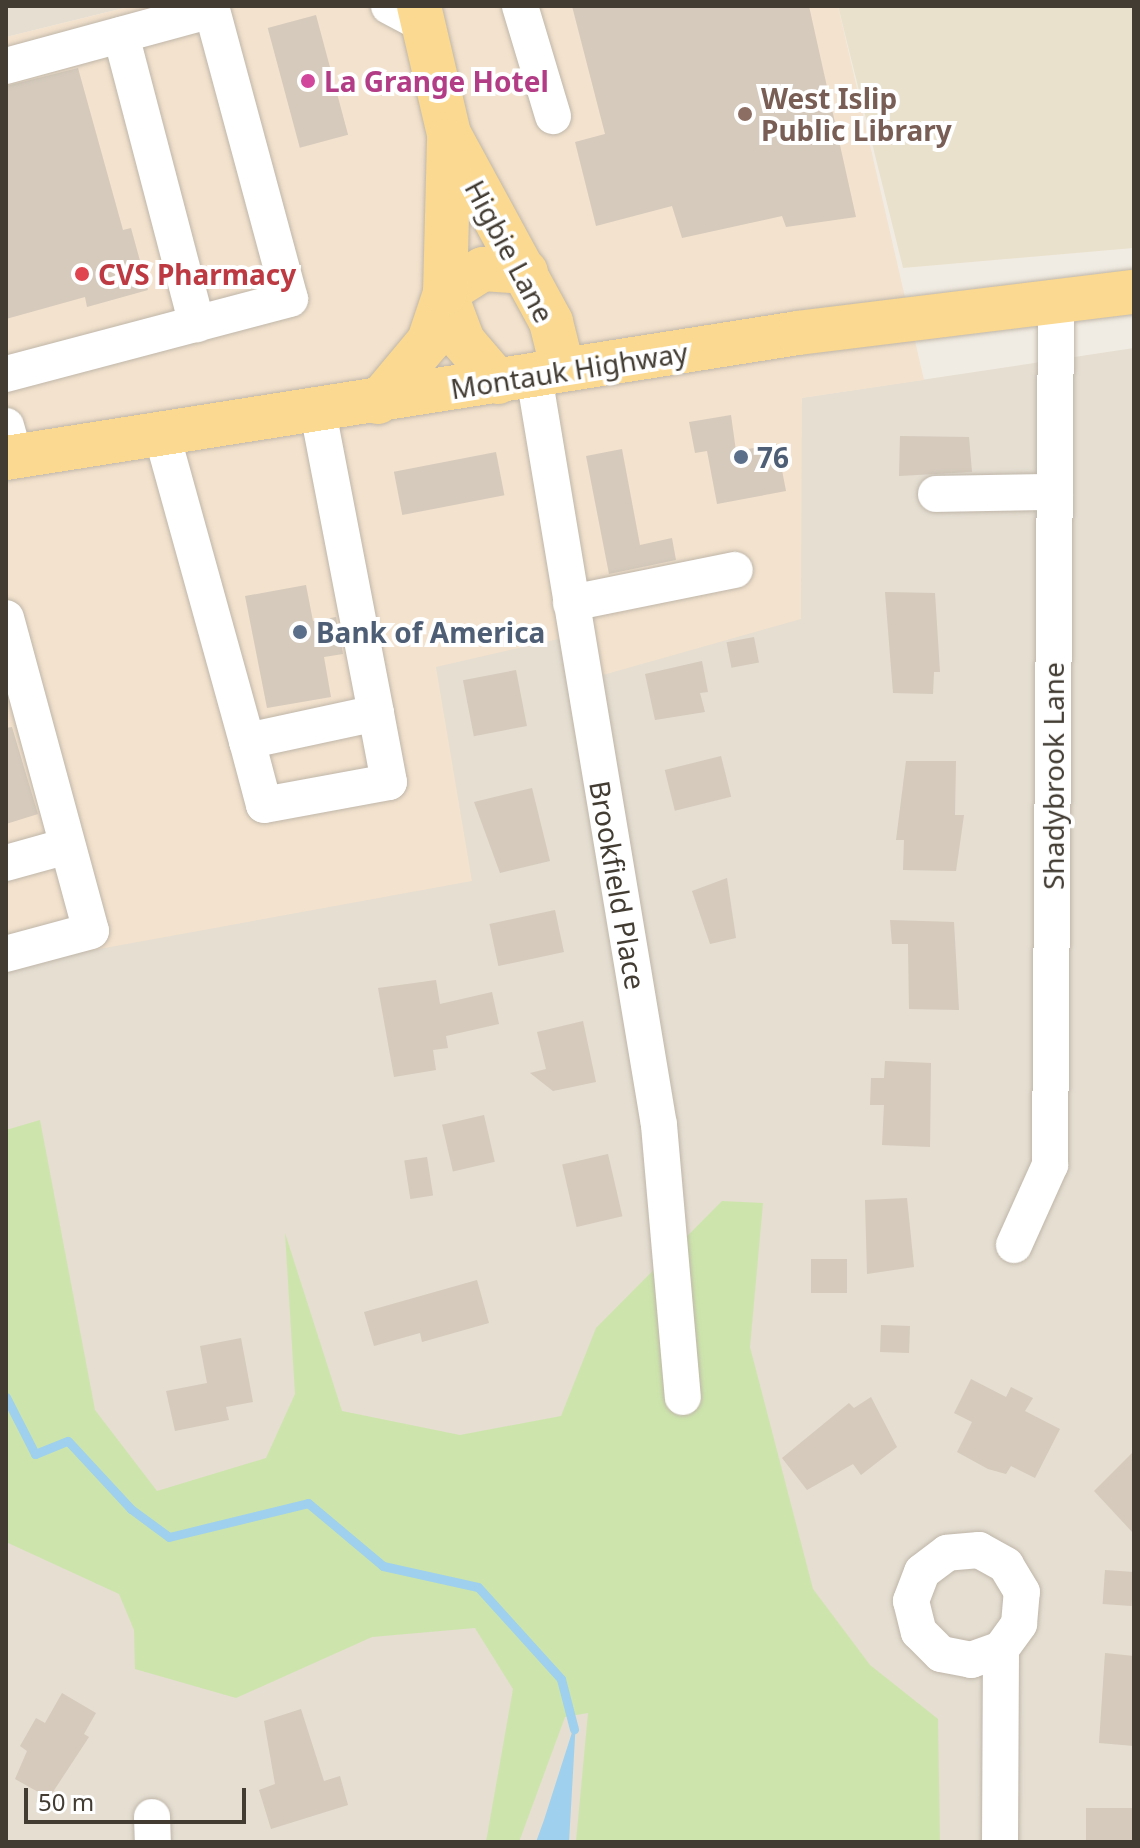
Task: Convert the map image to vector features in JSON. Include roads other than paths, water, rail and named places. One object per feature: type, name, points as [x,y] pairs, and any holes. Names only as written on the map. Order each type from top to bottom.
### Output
[{"type":"main road","name":"Higbie Lane","points":[[411,12],[449,134],[551,322],[532,376],[463,341],[445,293]]},
{"type":"main road","name":"Higbie Lane","points":[[378,402],[429,341],[445,293],[449,134]]},
{"type":"main road","points":[[445,293],[483,269],[526,272]]},
{"type":"main road","name":"Montauk Highway","points":[[9,447],[162,435],[532,376],[1056,299],[1134,292]]},
{"type":"street","points":[[520,6],[553,116]]},
{"type":"street","points":[[6,66],[220,8],[290,299],[6,374]]},
{"type":"street","points":[[121,35],[197,324]]},
{"type":"street","name":"Shadybrook Lane","points":[[1014,1245],[1050,1165],[1056,299]]},
{"type":"street","name":"Brookfield Place","points":[[532,376],[659,1125],[683,1397]]},
{"type":"street","points":[[162,435],[264,805],[389,782],[318,411]]},
{"type":"street","points":[[936,494],[1055,492]]},
{"type":"street","points":[[571,603],[735,570]]},
{"type":"street","points":[[6,618],[91,931],[6,954]]},
{"type":"street","points":[[247,741],[376,713]]},
{"type":"street","points":[[6,863],[67,846]]},
{"type":"street","points":[[1000,1842],[1001,1649]]},
{"type":"water","points":[[576,1720],[569,1842],[536,1842],[544,1820]]},
{"type":"waterway","points":[[6,1397],[35,1454],[68,1441],[131,1509],[169,1537],[308,1503],[383,1566],[478,1587],[561,1679],[574,1729]]},
{"type":"place","name":"La Grange Hotel","points":[[308,81]]},
{"type":"place","name":"West Islip Public Library","points":[[745,114]]},
{"type":"place","name":"CVS Pharmacy","points":[[82,274]]},
{"type":"place","name":"76","points":[[741,457]]},
{"type":"place","name":"Bank of America","points":[[300,632]]}]
